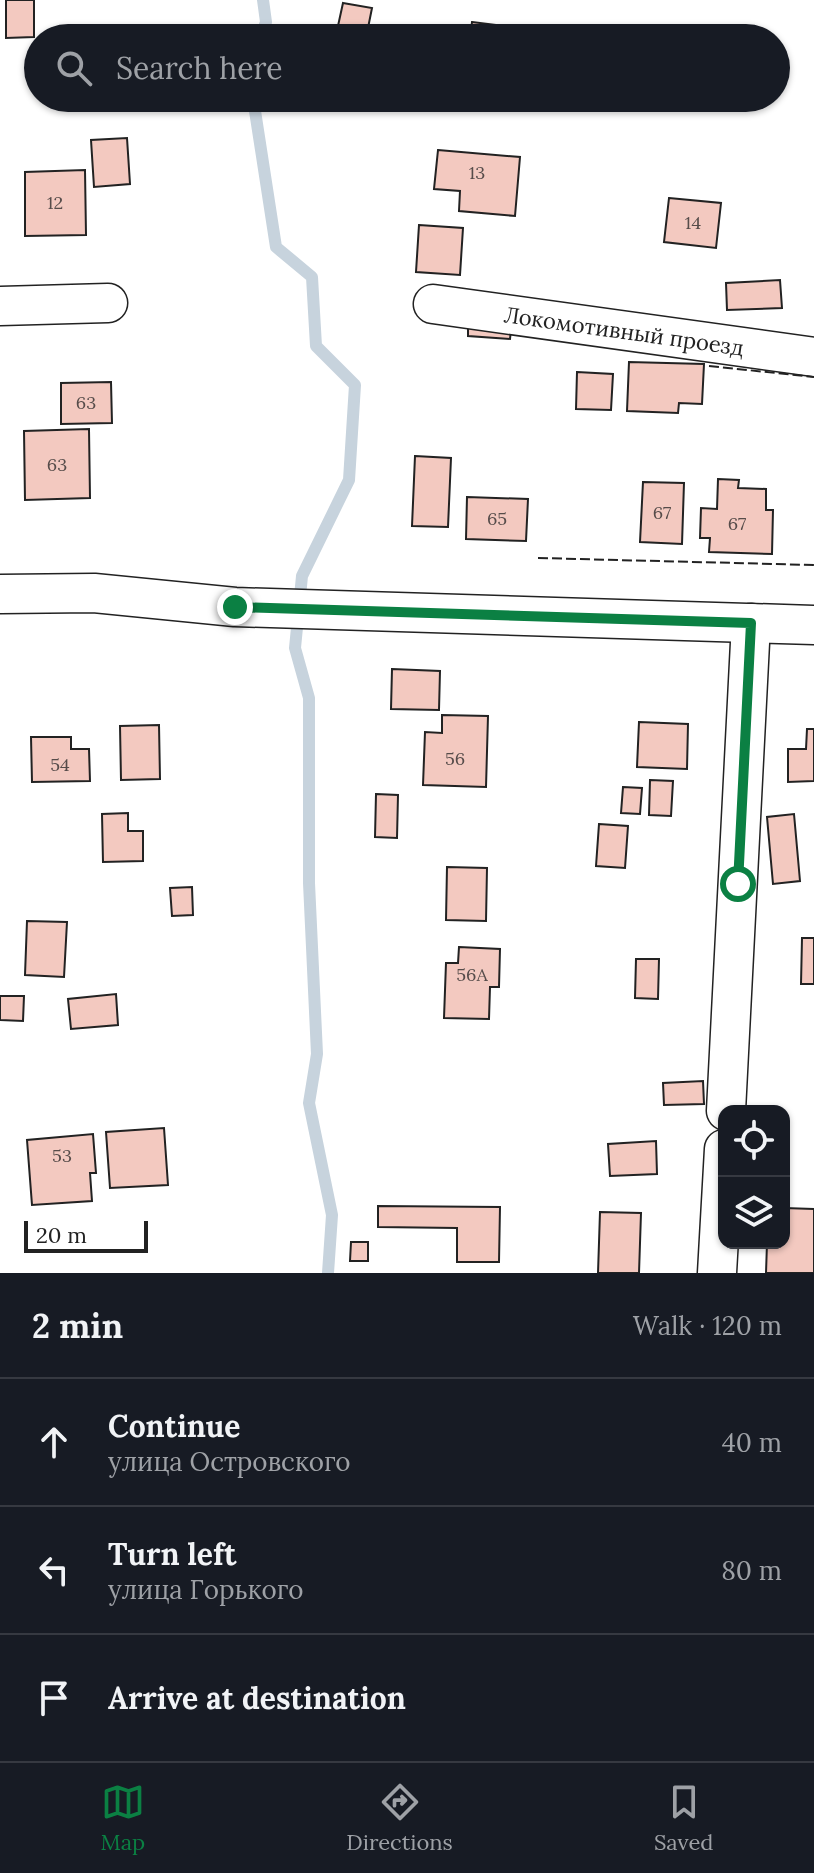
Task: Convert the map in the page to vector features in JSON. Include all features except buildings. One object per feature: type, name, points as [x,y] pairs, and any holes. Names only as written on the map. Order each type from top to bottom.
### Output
[{"type":"street","points":[[0,306],[108,303]]},
{"type":"street","name":"Локомотивный проезд","points":[[433,304],[814,357]]},
{"type":"street","points":[[0,594],[94,593],[235,607],[814,625]]},
{"type":"street","points":[[726,1105],[751,623]]},
{"type":"street","points":[[717,1273],[722,1177]]},
{"type":"waterway","points":[[263,0],[265,24]]},
{"type":"waterway","points":[[255,112],[276,247],[312,277],[316,346],[355,385],[349,480],[302,576],[295,648],[309,698],[309,883],[317,1054],[309,1103],[332,1215],[328,1273]]},
{"type":"fence","points":[[709,366],[814,377]]},
{"type":"fence","points":[[538,558],[814,565]]},
{"type":"route","points":[[235,607],[751,623],[738,884]]}]
